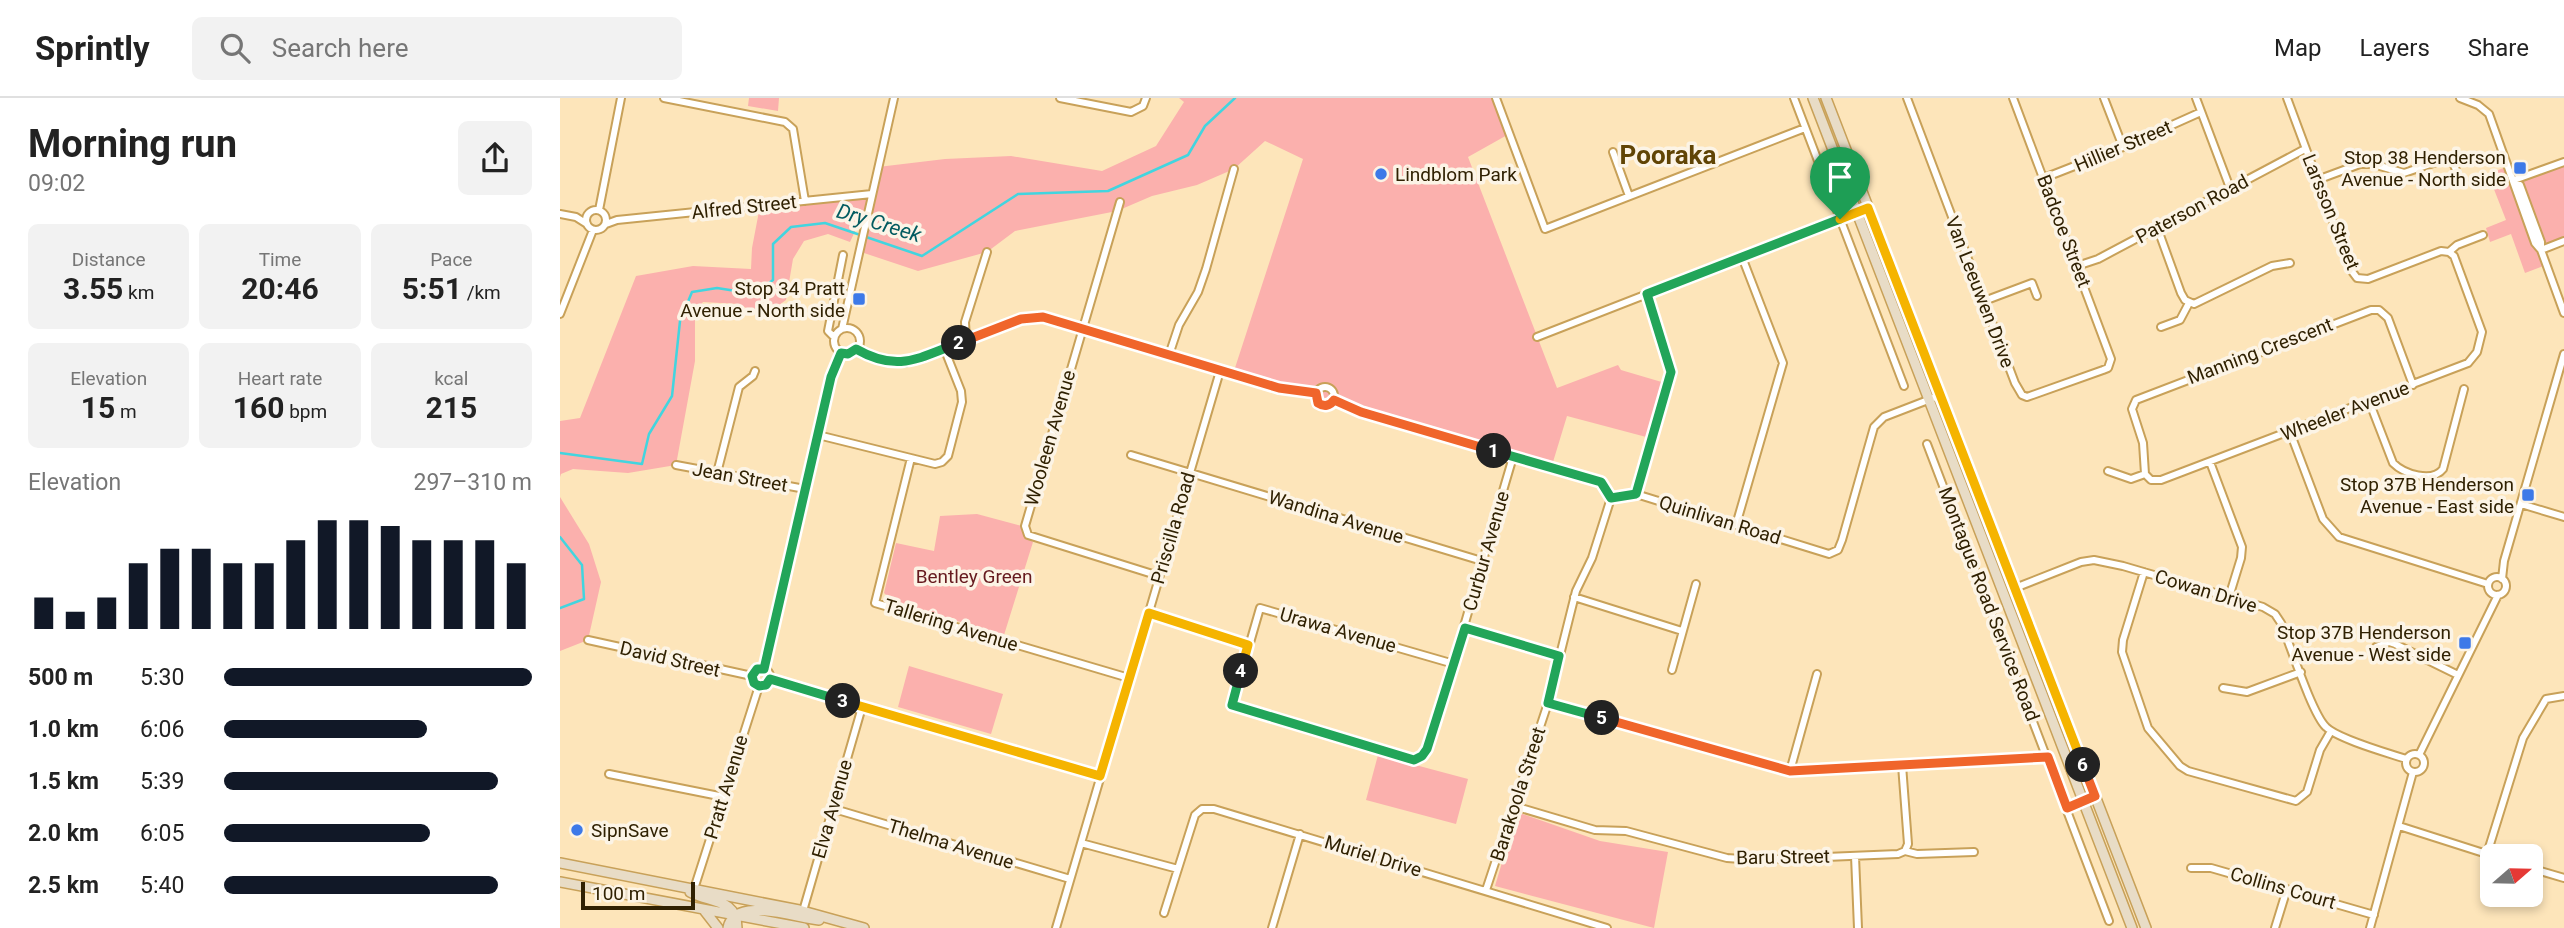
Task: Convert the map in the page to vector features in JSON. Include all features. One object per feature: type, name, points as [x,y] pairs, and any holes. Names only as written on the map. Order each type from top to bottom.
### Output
[{"type":"main road","points":[[1813,98],[2132,928]]},
{"type":"main road","points":[[1826,98],[2146,928]]},
{"type":"main road","points":[[2003,592],[2015,588]]},
{"type":"main road","points":[[2067,808],[2095,796]]},
{"type":"main road","points":[[560,863],[803,911],[864,928]]},
{"type":"main road","points":[[619,893],[621,875]]},
{"type":"main road","points":[[560,882],[804,928]]},
{"type":"main road","points":[[680,886],[695,895],[723,903],[735,915],[737,928]]},
{"type":"main road","points":[[702,908],[712,917],[718,928]]},
{"type":"main road","points":[[728,928],[735,915],[756,909],[848,924]]},
{"type":"main road","points":[[752,928],[771,922]]},
{"type":"street","points":[[593,230],[602,229],[606,220],[599,210],[621,98]]},
{"type":"street","points":[[664,98],[785,122],[793,129],[805,201]]},
{"type":"street","points":[[846,329],[858,251],[894,98]]},
{"type":"street","points":[[1060,98],[1131,112],[1143,106],[1146,98]]},
{"type":"street","points":[[1496,98],[1545,229],[1805,128]]},
{"type":"street","points":[[1794,98],[1904,386]]},
{"type":"street","name":"Van Leeuwen Drive","points":[[1907,98],[2022,395],[2031,397],[2104,370],[2110,364]]},
{"type":"street","name":"Badcoe Street","points":[[2013,98],[2111,355],[2110,364]]},
{"type":"street","points":[[2104,98],[2123,148]]},
{"type":"street","points":[[2196,98],[2230,188]]},
{"type":"street","name":"Larsson Street","points":[[2287,98],[2351,270],[2357,278],[2368,279],[2441,251],[2449,252],[2457,245],[2483,235]]},
{"type":"street","points":[[2459,98],[2478,105],[2489,114],[2535,243],[2541,250],[2564,313]]},
{"type":"street","name":"Hillier Street","points":[[2044,178],[2123,148],[2201,112]]},
{"type":"street","name":"Paterson Road","points":[[2077,266],[2098,259],[2305,149]]},
{"type":"street","points":[[1613,152],[1629,195]]},
{"type":"street","points":[[2317,180],[2360,164],[2373,164],[2404,173],[2451,157],[2457,173]]},
{"type":"street","points":[[2514,180],[2564,162]]},
{"type":"street","points":[[1169,355],[1179,325],[1198,292],[1234,169]]},
{"type":"street","name":"Alfred Street","points":[[606,220],[872,194]]},
{"type":"street","points":[[1082,329],[1120,202]]},
{"type":"street","points":[[1537,337],[1868,208]]},
{"type":"street","points":[[576,217],[599,210]]},
{"type":"street","points":[[587,224],[589,213]]},
{"type":"street","points":[[560,214],[576,217],[593,230]]},
{"type":"street","points":[[2157,227],[2182,293],[2189,303],[2199,304],[2272,266],[2290,263]]},
{"type":"street","points":[[560,314],[593,230]]},
{"type":"street","points":[[2541,250],[2564,241]]},
{"type":"street","points":[[966,340],[965,322],[987,252]]},
{"type":"street","name":"Wheeler Avenue","points":[[2108,471],[2131,479],[2145,474],[2150,480],[2158,481],[2468,363],[2477,352],[2482,337],[2480,321],[2454,256],[2449,252]]},
{"type":"street","points":[[843,255],[828,331],[834,337],[835,346],[841,353],[848,354],[856,349],[860,341],[858,334],[846,329]]},
{"type":"street","points":[[1736,525],[1783,362],[1742,257]]},
{"type":"street","points":[[1984,301],[2032,283],[2037,296]]},
{"type":"street","points":[[1636,494],[1671,372],[1647,294]]},
{"type":"street","points":[[2161,327],[2179,320],[2189,303]]},
{"type":"street","name":"Manning Crescent","points":[[2145,474],[2143,443],[2132,409],[2136,400],[2371,310],[2379,310],[2388,318],[2413,385]]},
{"type":"street","points":[[856,349],[870,357],[891,363],[905,363],[1032,316],[1043,317],[1279,388],[1316,393]]},
{"type":"street","points":[[834,337],[846,329]]},
{"type":"street","name":"Wooleen Avenue","points":[[1082,329],[1025,526],[1028,536],[1159,576]]},
{"type":"street","points":[[818,435],[935,464],[943,462],[948,456],[962,402],[961,391],[944,348]]},
{"type":"street","points":[[764,669],[831,377],[841,353]]},
{"type":"street","points":[[2488,584],[2499,578],[2563,359]]},
{"type":"street","points":[[717,473],[739,387],[753,376],[755,371]]},
{"type":"street","name":"Priscilla Road","points":[[1056,928],[1220,371]]},
{"type":"street","points":[[1321,387],[1329,387],[1334,392],[1334,400],[1329,405],[1321,405],[1316,393],[1321,387]]},
{"type":"street","points":[[2369,401],[2392,463],[2401,469],[2432,477],[2443,469],[2464,389]]},
{"type":"street","name":"Quinlivan Road","points":[[1611,498],[1636,494],[1829,554],[1838,550],[1874,427],[1884,417],[1941,395]]},
{"type":"street","points":[[1334,400],[1361,412],[1601,482],[1611,498]]},
{"type":"street","points":[[2290,432],[2323,519],[2339,537],[2488,584],[2495,594]]},
{"type":"street","name":"Montague Road Service Road","points":[[1927,444],[2109,921]]},
{"type":"street","name":"Wandina Avenue","points":[[1131,455],[1482,561]]},
{"type":"street","name":"Curbur Avenue","points":[[1248,645],[1232,705],[1414,760],[1422,756],[1427,749],[1465,628],[1513,457]]},
{"type":"street","name":"Tallering Avenue","points":[[911,458],[875,603],[1129,678]]},
{"type":"street","points":[[2210,462],[2242,547],[2229,597]]},
{"type":"street","name":"Jean Street","points":[[676,465],[805,489]]},
{"type":"street","name":"Barakoola Street","points":[[1486,890],[1548,703],[1574,597],[1592,558],[1611,498]]},
{"type":"street","points":[[2521,504],[2564,517]]},
{"type":"street","name":"Cowan Drive","points":[[2015,588],[2087,561],[2101,561],[2263,607],[2279,618],[2321,721],[2331,731]]},
{"type":"street","points":[[2144,572],[2123,640],[2123,652],[2148,728],[2180,766],[2188,771],[2296,801],[2307,792],[2320,750],[2331,731],[2406,760]]},
{"type":"street","points":[[2495,594],[2506,590],[2506,583],[2499,578]]},
{"type":"street","points":[[1672,670],[1696,584]]},
{"type":"street","points":[[2419,755],[2495,594]]},
{"type":"street","points":[[1574,597],[1682,631]]},
{"type":"street","name":"Urawa Avenue","points":[[1248,645],[1260,608],[1454,664]]},
{"type":"street","points":[[1149,613],[1248,645]]},
{"type":"street","points":[[1465,628],[1559,656]]},
{"type":"street","name":"David Street","points":[[588,640],[752,676]]},
{"type":"street","points":[[2375,647],[2389,642],[2458,674]]},
{"type":"street","points":[[757,669],[764,669],[769,673],[770,679],[766,685],[759,686],[754,683],[752,676],[757,669]]},
{"type":"street","points":[[2223,688],[2247,692],[2301,672]]},
{"type":"street","points":[[1790,771],[1817,674]]},
{"type":"street","points":[[770,679],[1100,776]]},
{"type":"street","name":"Pratt Avenue","points":[[694,889],[759,686]]},
{"type":"street","points":[[2493,844],[2523,738],[2546,699],[2564,696]]},
{"type":"street","points":[[1548,703],[1790,771],[2048,757]]},
{"type":"street","name":"Elva Avenue","points":[[803,911],[862,707]]},
{"type":"street","points":[[2412,754],[2419,755],[2423,766],[2413,772],[2406,766],[2406,760],[2412,754]]},
{"type":"street","points":[[1902,765],[1908,844],[1905,851]]},
{"type":"street","points":[[2370,928],[2413,772]]},
{"type":"street","points":[[609,774],[724,797]]},
{"type":"street","name":"Baru Street","points":[[1514,806],[1595,830],[1626,831],[1727,858],[1855,856],[1898,854],[1905,851],[1917,854],[1974,852]]},
{"type":"street","name":"Thelma Avenue","points":[[831,808],[1070,879]]},
{"type":"street","name":"Muriel Drive","points":[[1164,913],[1195,815],[1202,809],[1214,809],[1607,928]]},
{"type":"street","points":[[2399,826],[2480,852]]},
{"type":"street","points":[[1272,928],[1300,834]]},
{"type":"street","points":[[1081,844],[1178,869]]},
{"type":"street","points":[[1855,856],[1858,928]]},
{"type":"street","name":"Collins Court","points":[[2191,868],[2211,867],[2374,915]]},
{"type":"street","points":[[2543,872],[2564,878]]},
{"type":"street","points":[[2275,928],[2287,890]]},
{"type":"green space","points":[[749,98],[779,98],[778,111],[748,106]]},
{"type":"green space","points":[[1179,98],[1496,98],[1509,134],[1468,157],[1557,388],[1618,365],[1621,370],[1665,383],[1650,438],[1567,416],[1553,462],[1514,452],[1513,457],[1316,395],[1233,374],[1303,159],[1265,141],[1234,169],[1197,185],[1152,196],[1117,211],[1015,231],[987,252],[918,271],[858,251],[870,199],[850,242],[828,234],[804,241],[793,259],[786,300],[762,317],[739,304],[703,302],[695,313],[695,361],[676,465],[628,473],[573,469],[560,477],[560,421],[580,418],[636,276],[693,266],[751,269],[760,206],[871,194],[878,167],[945,159],[1011,156],[1102,171],[1156,146],[1184,102]]},
{"type":"green space","points":[[2564,162],[2564,241],[2541,250],[2514,180]]},
{"type":"green space","points":[[2506,167],[2543,266],[2525,273],[2511,234],[2490,242],[2486,228],[2506,220],[2488,174]]},
{"type":"green space","points":[[560,497],[589,544],[601,582],[588,640],[560,651]]},
{"type":"green space","name":"Bentley Green","points":[[977,514],[1022,526],[1027,537],[1033,542],[1004,635],[894,602],[884,593],[896,543],[934,551],[940,516]]},
{"type":"green space","points":[[909,666],[1003,694],[991,734],[898,707]]},
{"type":"green space","points":[[1378,755],[1468,779],[1456,824],[1366,800]]},
{"type":"green space","points":[[1517,812],[1600,841],[1668,852],[1654,928],[1495,886]]},
{"type":"waterway","name":"Dry Creek","points":[[560,453],[642,464],[649,434],[672,396],[680,321],[692,292],[717,288],[755,294],[773,280],[773,244],[791,227],[825,223],[922,256],[1018,194],[1108,191],[1188,155],[1205,126],[1235,98]]},
{"type":"waterway","name":"Dry Creek","points":[[560,537],[582,565],[584,599],[560,608]]},
{"type":"place","name":"Stop 38 Henderson Avenue - North side","points":[[2520,168]]},
{"type":"place","name":"Lindblom Park","points":[[1381,174]]},
{"type":"place","name":"Stop 34 Pratt Avenue - North side","points":[[859,299]]},
{"type":"place","name":"Stop 37B Henderson Avenue - East side","points":[[2528,495]]},
{"type":"place","name":"Stop 37B Henderson Avenue - West side","points":[[2465,643]]},
{"type":"place","name":"SipnSave","points":[[577,830]]},
{"type":"district","name":"Pooraka","points":[[1668,155]]},
{"type":"route","points":[[1868,208],[2095,796],[2084,801],[2067,808],[2048,757],[1790,771],[1548,703],[1559,656],[1465,628],[1427,749],[1422,756],[1414,760],[1232,705],[1248,645],[1149,613],[1100,776],[770,679],[764,686],[756,685],[752,680],[755,671],[764,669],[831,377],[841,353],[852,353],[856,349],[870,357],[891,363],[905,363],[1021,319],[1043,317],[1279,388],[1316,393],[1318,403],[1324,406],[1334,400],[1361,412],[1601,482],[1608,489],[1611,498],[1636,494],[1671,372],[1647,294],[1840,219],[1868,208]]}]
